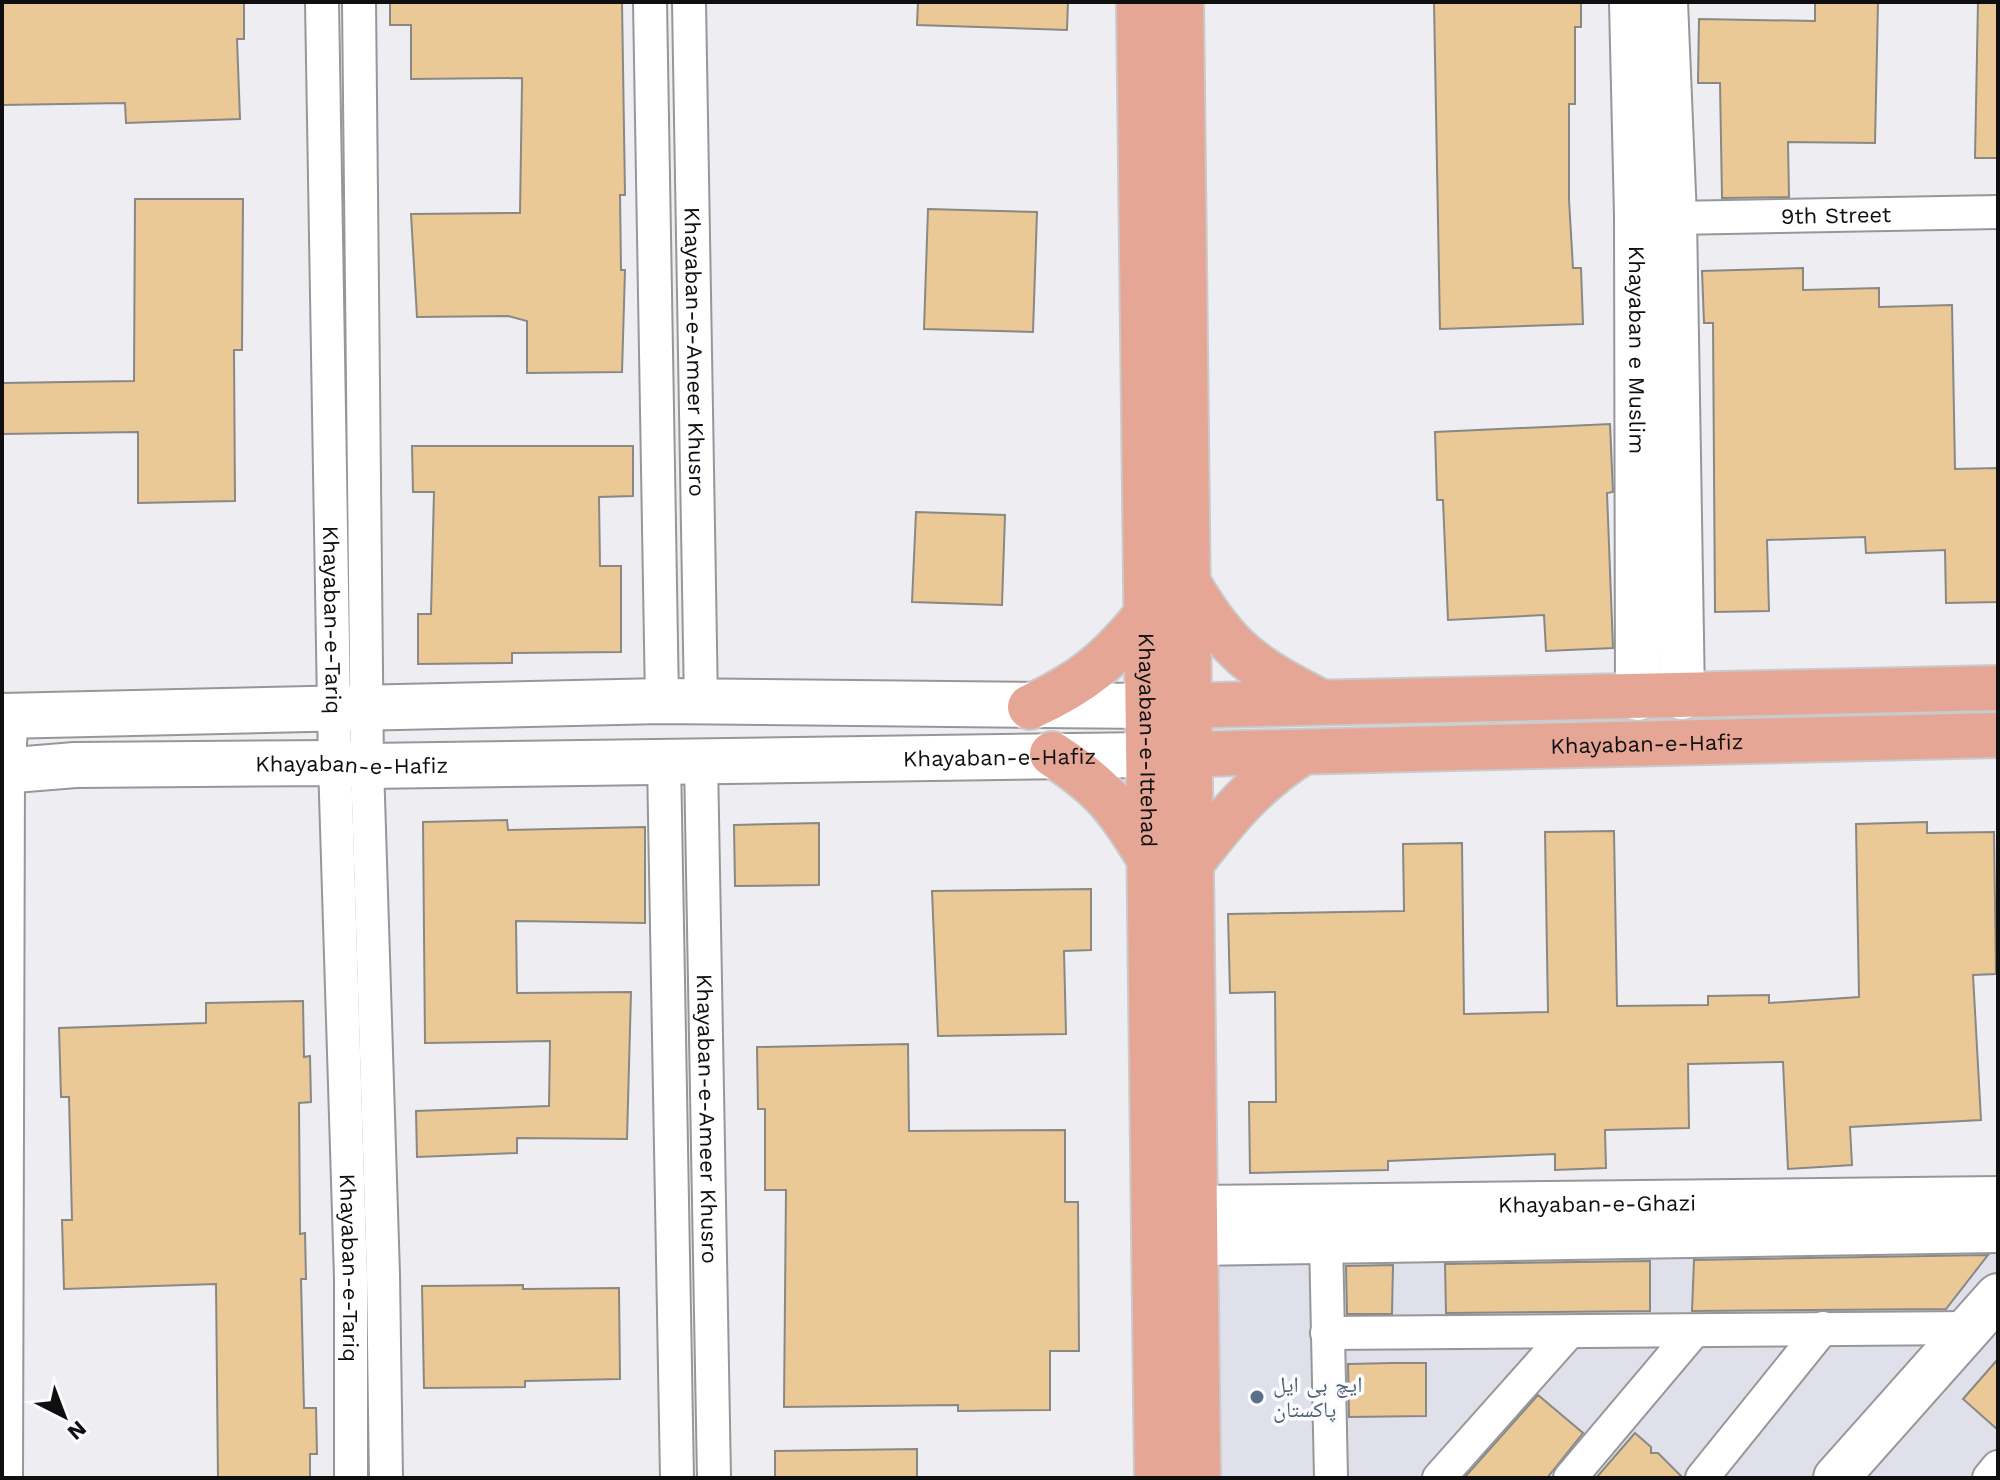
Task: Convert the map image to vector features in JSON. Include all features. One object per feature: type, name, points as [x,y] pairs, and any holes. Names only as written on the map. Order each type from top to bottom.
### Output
[{"type":"main road","name":"Khayaban-e-Ittehad","points":[[1139,2],[1147,614],[1170,706]]},
{"type":"main road","name":"Khayaban-e-Ittehad","points":[[1157,1478],[1171,861],[1170,706],[1190,586],[1181,2]]},
{"type":"main road","points":[[1190,586],[1212,624],[1238,654],[1265,673],[1322,703]]},
{"type":"main road","points":[[1030,707],[1070,689],[1097,669],[1147,614]]},
{"type":"main road","points":[[1170,706],[1998,688]]},
{"type":"main road","name":"Khayaban-e-Hafiz","points":[[1170,755],[1998,735]]},
{"type":"main road","points":[[1052,754],[1101,788],[1123,815],[1171,861],[1267,775],[1303,752]]},
{"type":"main road","name":"Khayaban-e-Ittehad","points":[[1171,861],[1195,1225],[1198,1478]]},
{"type":"street","name":"Khayaban-e-Tariq","points":[[322,2],[352,708]]},
{"type":"street","name":"Khayaban-e-Tariq","points":[[351,1478],[351,764],[359,2]]},
{"type":"street","name":"Khayaban-e-Ameer Khusro","points":[[650,2],[682,702]]},
{"type":"street","name":"Khayaban-e-Ameer Khusro","points":[[682,702],[689,2]]},
{"type":"street","name":"Khayaban e Muslim","points":[[1632,2],[1637,216],[1638,698]]},
{"type":"street","points":[[1665,2],[1674,218],[1682,697]]},
{"type":"street","name":"9th Street","points":[[1674,218],[1998,212]]},
{"type":"street","points":[[6,1478],[3,1366],[7,716],[682,702],[1170,706]]},
{"type":"street","name":"Khayaban-e-Hafiz","points":[[5,771],[75,765],[1170,755]]},
{"type":"street","name":"Khayaban-e-Ameer Khusro","points":[[683,761],[714,1478]]},
{"type":"street","name":"Khayaban-e-Ameer Khusro","points":[[677,1478],[683,761]]},
{"type":"street","name":"Khayaban-e-Tariq","points":[[351,764],[381,1209],[386,1478]]},
{"type":"street","name":"Khayaban-e-Ghazi","points":[[1195,1225],[1998,1199]]},
{"type":"street","points":[[349,1215],[356,1223],[367,1225],[377,1219],[381,1209]]},
{"type":"street","name":"Khayaban-e-Ghazi","points":[[1195,1225],[1326,1239],[1998,1230]]},
{"type":"street","points":[[1326,1239],[1331,1478]]},
{"type":"street","points":[[351,1277],[367,1267],[383,1275]]},
{"type":"street","points":[[1874,1478],[1984,1332],[1998,1296]]},
{"type":"street","points":[[1327,1333],[1568,1333],[1823,1328],[1984,1332]]},
{"type":"street","points":[[1702,1478],[1823,1328]]},
{"type":"street","points":[[1570,1478],[1694,1331]]},
{"type":"street","points":[[1836,1478],[1984,1332]]},
{"type":"street","points":[[1439,1478],[1568,1333]]},
{"type":"street","points":[[676,1416],[713,1416]]},
{"type":"street","points":[[1989,1478],[1998,1467]]},
{"type":"shaded area","points":[[1998,1239],[1998,1478],[1217,1478],[1212,1255]]},
{"type":"building","points":[[2,2],[244,2],[244,39],[237,39],[240,119],[126,123],[125,103],[2,105]]},
{"type":"building","points":[[390,2],[622,2],[625,195],[620,195],[621,270],[625,270],[622,372],[527,373],[527,321],[508,316],[417,317],[411,214],[520,213],[522,78],[411,79],[411,25],[390,25]]},
{"type":"building","points":[[918,2],[1068,2],[1067,30],[917,25]]},
{"type":"building","points":[[1434,2],[1581,2],[1581,27],[1575,27],[1575,104],[1569,104],[1569,200],[1573,268],[1581,268],[1583,324],[1440,329]]},
{"type":"building","points":[[1815,2],[1878,2],[1875,143],[1788,142],[1789,197],[1722,198],[1720,83],[1698,83],[1699,19],[1815,21]]},
{"type":"building","points":[[1978,2],[1998,2],[1998,158],[1975,158]]},
{"type":"building","points":[[135,199],[243,199],[242,350],[234,350],[235,501],[138,503],[138,432],[2,434],[2,383],[134,381]]},
{"type":"building","points":[[928,209],[1037,212],[1033,332],[924,329]]},
{"type":"building","points":[[1803,268],[1803,290],[1879,288],[1879,307],[1952,305],[1955,469],[1998,468],[1998,602],[1946,603],[1945,550],[1866,553],[1865,537],[1767,540],[1769,611],[1715,612],[1713,323],[1704,323],[1702,271]]},
{"type":"building","points":[[1610,424],[1613,492],[1607,493],[1613,648],[1546,651],[1544,615],[1448,620],[1443,500],[1437,500],[1435,432]]},
{"type":"building","points":[[412,446],[633,446],[633,496],[599,497],[600,566],[621,566],[621,652],[512,653],[512,663],[418,664],[418,614],[431,614],[434,492],[413,492]]},
{"type":"building","points":[[916,512],[1005,515],[1002,605],[912,602]]},
{"type":"building","points":[[507,820],[508,830],[645,827],[645,923],[516,921],[517,993],[631,992],[627,1139],[517,1138],[517,1153],[417,1157],[416,1111],[549,1106],[550,1041],[425,1043],[423,822]]},
{"type":"building","points":[[1927,822],[1927,833],[1994,832],[1996,974],[1973,975],[1981,1120],[1850,1127],[1852,1165],[1788,1169],[1783,1062],[1688,1064],[1689,1128],[1605,1130],[1606,1168],[1555,1170],[1555,1154],[1388,1161],[1388,1170],[1250,1173],[1249,1102],[1276,1102],[1275,992],[1230,993],[1228,914],[1404,911],[1403,844],[1462,843],[1464,1014],[1548,1012],[1545,832],[1614,831],[1617,1006],[1708,1005],[1708,996],[1769,995],[1769,1003],[1859,997],[1856,824]]},
{"type":"building","points":[[819,823],[819,885],[735,886],[734,825]]},
{"type":"building","points":[[1091,889],[1091,950],[1064,951],[1066,1034],[938,1036],[932,891]]},
{"type":"building","points":[[303,1001],[304,1057],[310,1056],[311,1102],[299,1103],[300,1234],[305,1233],[306,1279],[301,1279],[304,1408],[316,1408],[317,1454],[310,1454],[310,1478],[218,1478],[216,1284],[64,1289],[62,1220],[72,1220],[69,1097],[61,1097],[59,1028],[206,1023],[206,1003]]},
{"type":"building","points":[[908,1044],[909,1131],[1065,1130],[1065,1202],[1078,1202],[1079,1351],[1050,1351],[1050,1410],[958,1411],[958,1405],[784,1407],[786,1190],[765,1190],[765,1109],[758,1109],[757,1047]]},
{"type":"building","points":[[1988,1255],[1946,1309],[1692,1311],[1694,1260]]},
{"type":"building","points":[[1650,1261],[1650,1311],[1446,1313],[1445,1264]]},
{"type":"building","points":[[1393,1265],[1392,1314],[1347,1314],[1346,1266]]},
{"type":"building","points":[[523,1285],[523,1289],[619,1288],[620,1379],[525,1381],[525,1387],[424,1388],[422,1286]]},
{"type":"building","points":[[1998,1359],[1998,1430],[1963,1399]]},
{"type":"building","points":[[1426,1363],[1426,1416],[1349,1417],[1348,1364]]},
{"type":"building","points":[[1538,1395],[1583,1433],[1547,1478],[1464,1478]]},
{"type":"building","points":[[1635,1433],[1651,1447],[1651,1453],[1658,1453],[1683,1478],[1596,1478]]},
{"type":"building","points":[[917,1449],[917,1478],[775,1478],[775,1451]]},
{"type":"place","name":"ایچ بی ایل پاکستان","points":[[1257,1397]]}]
